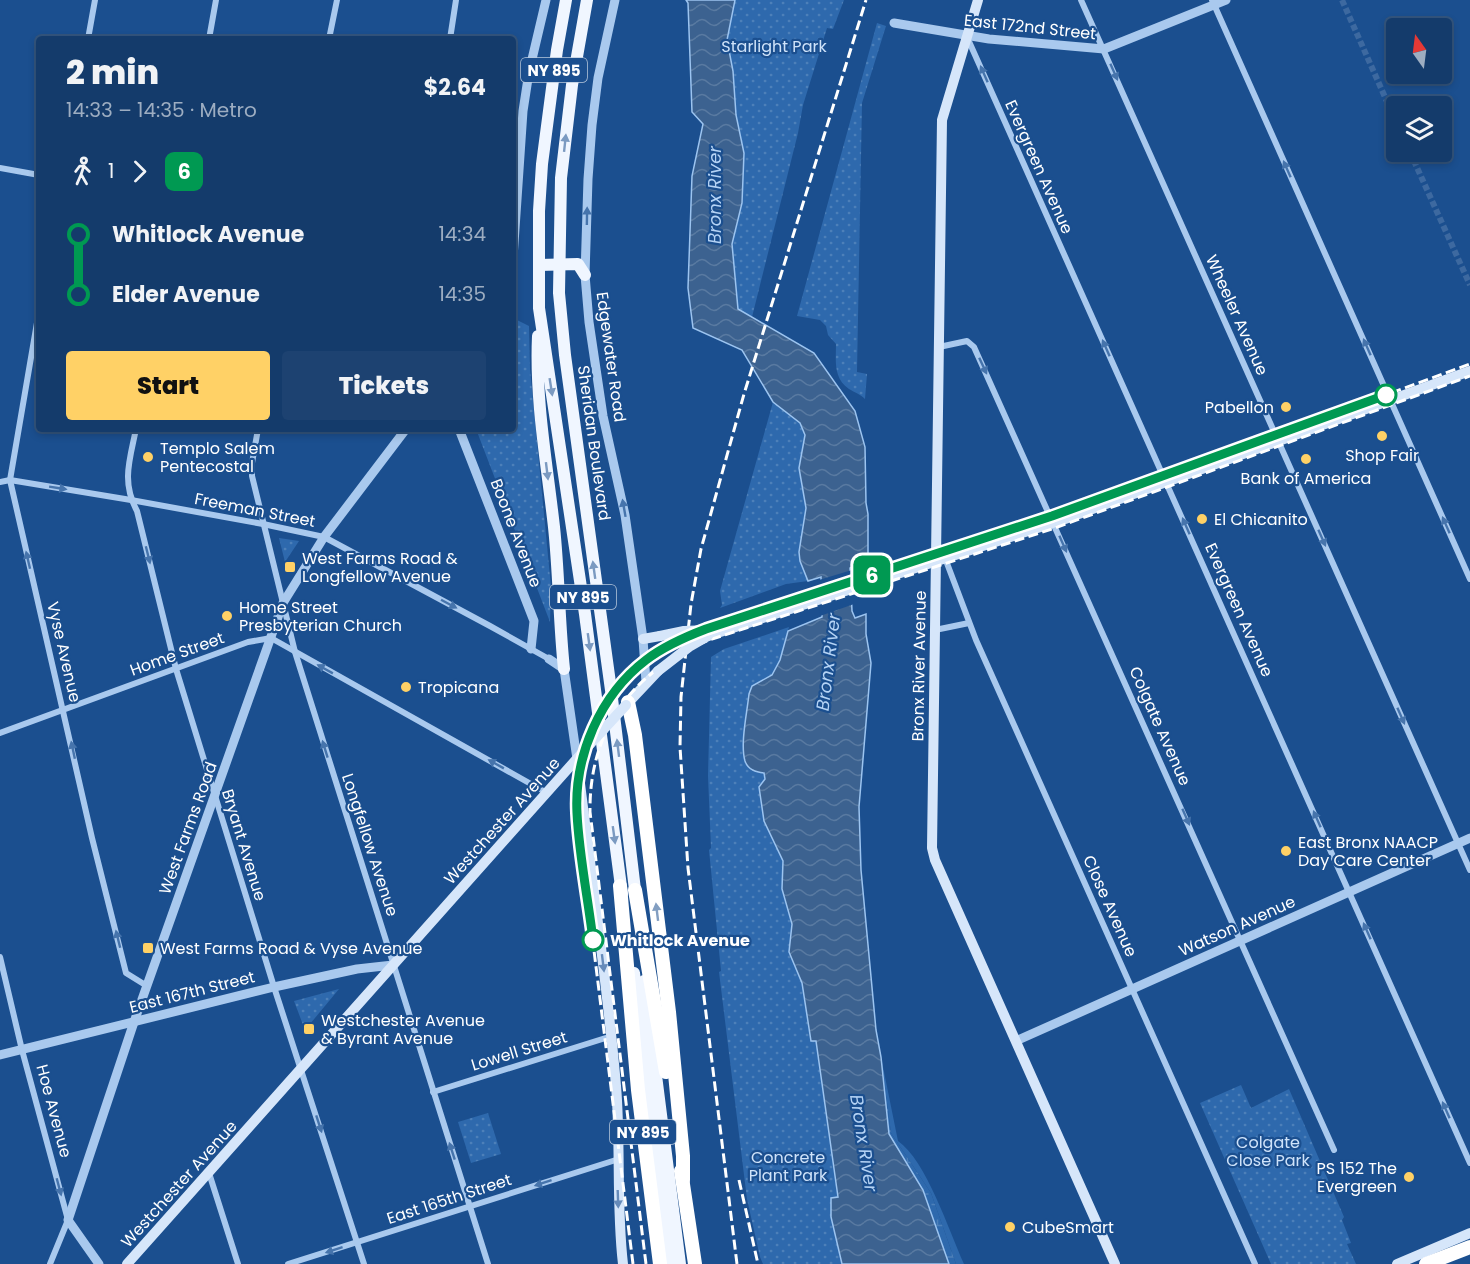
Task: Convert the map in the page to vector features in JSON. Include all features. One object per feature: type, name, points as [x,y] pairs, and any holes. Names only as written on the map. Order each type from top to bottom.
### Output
[{"type":"highway","points":[[627,703],[636,742],[669,1012],[683,1156],[683,1180]]},
{"type":"highway","name":"NY 895","points":[[620,886],[638,1090],[660,1264]]},
{"type":"highway","name":"NY 895","points":[[635,890],[666,1071],[695,1264]]},
{"type":"highway","points":[[1425,1264],[1470,1247]]},
{"type":"main road","name":"Sheridan Boulevard","points":[[566,0],[542,164],[539,211],[539,308],[588,632],[620,886],[628,924],[669,1264]]},
{"type":"main road","name":"Sheridan Boulevard","points":[[587,0],[575,66],[565,143],[559,215],[560,312],[611,690],[680,1264]]},
{"type":"main road","name":"Bronx River Avenue","points":[[978,0],[942,120],[939,347],[940,559],[935,630],[932,851],[1115,1264]]},
{"type":"main road","points":[[539,265],[578,264],[585,274]]},
{"type":"main road","points":[[539,308],[537,361],[557,565],[564,669]]},
{"type":"main road","points":[[643,639],[684,631],[708,633],[723,630],[1054,522],[1470,371]]},
{"type":"main road","name":"Westchester Avenue","points":[[127,1264],[646,682],[708,633]]},
{"type":"main road","points":[[577,759],[612,1036],[617,1099],[620,1233],[623,1264]]},
{"type":"main road","points":[[1397,1264],[1470,1233]]},
{"type":"street","points":[[89,36],[95,0]]},
{"type":"street","points":[[210,36],[216,0]]},
{"type":"street","points":[[330,36],[337,0]]},
{"type":"street","points":[[450,36],[456,0]]},
{"type":"street","points":[[516,215],[524,101],[546,0]]},
{"type":"street","name":"Edgewater Road","points":[[615,0],[598,78],[592,125],[588,170],[585,274],[589,322],[602,409],[624,505],[643,639],[646,682]]},
{"type":"street","name":"Wheeler Avenue","points":[[1082,0],[1470,870]]},
{"type":"street","name":"East 172nd Street","points":[[894,23],[967,36],[1104,49],[1213,3],[1226,0]]},
{"type":"street","points":[[1213,3],[1470,579]]},
{"type":"street","name":"Evergreen Avenue","points":[[967,36],[1470,1163]]},
{"type":"street","points":[[0,168],[36,174]]},
{"type":"street","name":"Vyse Avenue","points":[[36,328],[10,480],[92,838],[126,973],[147,986]]},
{"type":"street","name":"Colgate Avenue","points":[[939,347],[967,341],[974,347],[1334,1150]]},
{"type":"street","name":"Bryant Avenue","points":[[135,432],[126,479],[131,500],[137,511],[176,669],[274,987],[364,1264]]},
{"type":"street","name":"Longfellow Avenue","points":[[257,432],[251,470],[295,652],[488,1264]]},
{"type":"street","name":"West Farms Road","points":[[50,1264],[68,1220],[134,1022],[272,638],[282,603],[324,537],[404,432]]},
{"type":"street","name":"Boone Avenue","points":[[460,432],[534,621],[531,649]]},
{"type":"street","name":"Freeman Street","points":[[0,482],[10,480],[131,500],[324,537],[549,659]]},
{"type":"street","name":"Close Avenue","points":[[940,559],[1255,1264]]},
{"type":"street","points":[[935,630],[969,623]]},
{"type":"street","points":[[272,638],[547,793]]},
{"type":"street","name":"Home Street","points":[[0,733],[248,642],[272,638]]},
{"type":"street","points":[[549,659],[564,669],[577,759]]},
{"type":"street","name":"Watson Avenue","points":[[1016,1041],[1470,838]]},
{"type":"street","name":"Hoe Avenue","points":[[0,957],[22,1050],[68,1220],[99,1264]]},
{"type":"street","name":"East 167th Street","points":[[0,1055],[274,987],[357,969],[393,965]]},
{"type":"street","name":"Lowell Street","points":[[433,1092],[612,1036]]},
{"type":"street","name":"East 165th Street","points":[[288,1264],[619,1159]]},
{"type":"street","points":[[208,1173],[238,1264]]},
{"type":"green space","name":"Starlight Park","points":[[735,0],[844,0],[833,29],[827,28],[803,105],[752,317],[738,309],[732,244],[742,203],[733,71],[727,40]]},
{"type":"green space","name":"Starlight Park","points":[[877,23],[886,26],[862,103],[857,372],[867,374],[865,399],[840,380],[836,369],[836,344],[828,335],[826,326],[820,320],[797,316]]},
{"type":"green space","points":[[516,320],[529,326],[530,369],[551,587],[550,622],[477,432],[516,432]]},
{"type":"green space","points":[[773,402],[800,423],[805,435],[799,469],[806,508],[802,565],[808,581],[786,584],[720,608],[722,605],[720,591]]},
{"type":"green space","points":[[279,538],[299,541],[285,562]]},
{"type":"green space","name":"Concrete Plant Park","points":[[789,627],[780,660],[772,675],[752,686],[744,749],[745,763],[752,771],[764,773],[765,779],[759,787],[764,821],[783,861],[782,889],[792,924],[789,952],[802,983],[811,1041],[816,1041],[838,1197],[831,1217],[842,1264],[763,1264],[760,1257],[747,1199],[719,972],[721,971],[709,850],[711,848],[708,776],[711,657],[724,649]]},
{"type":"green space","points":[[339,989],[305,1030],[294,1001]]},
{"type":"green space","points":[[881,1057],[898,1141],[908,1150],[927,1180],[964,1264],[956,1264],[931,1193],[891,1133]]},
{"type":"green space","points":[[881,1057],[891,1133],[931,1193],[956,1264],[949,1264],[923,1190],[889,1134]]},
{"type":"green space","name":"Colgate Close Park","points":[[1241,1085],[1251,1108],[1289,1089],[1344,1217],[1342,1220],[1351,1243],[1347,1244],[1356,1264],[1271,1264],[1200,1103]]},
{"type":"green space","points":[[488,1113],[501,1154],[471,1163],[458,1122]]},
{"type":"water","name":"Bronx River","points":[[686,0],[735,0],[727,40],[733,71],[736,115],[744,153],[742,203],[732,244],[738,309],[814,353],[855,411],[865,447],[868,562],[850,568],[852,611],[855,618],[866,614],[866,634],[871,663],[859,807],[861,870],[876,1030],[889,1134],[923,1190],[949,1264],[842,1264],[831,1217],[831,1198],[838,1197],[816,1041],[811,1041],[802,983],[789,952],[792,924],[782,889],[783,861],[764,821],[759,787],[765,779],[764,773],[748,767],[743,746],[752,686],[772,675],[780,660],[788,631],[822,617],[821,577],[808,581],[799,552],[806,508],[799,468],[805,435],[800,423],[773,402],[742,350],[693,328],[688,288],[692,176],[703,124],[692,112],[688,3]]},
{"type":"pier","points":[[852,570],[854,604],[820,616],[819,580]]},
{"type":"tunnel","points":[[1342,0],[1386,99]]},
{"type":"tunnel","points":[[1415,162],[1470,285]]},
{"type":"railway","points":[[737,1264],[688,868],[680,747],[681,697],[691,604],[701,549],[744,394],[866,0]]},
{"type":"railway","points":[[633,1264],[577,814],[579,780],[585,750],[595,723],[609,699],[627,678],[650,659],[676,643],[706,629],[1052,517],[1470,364]]},
{"type":"railway","points":[[646,1264],[590,812],[597,754],[607,729],[621,706],[638,686],[658,668],[709,640],[1055,528],[1470,376]]},
{"type":"railway","points":[[739,1180],[758,1264]]},
{"type":"metro line","name":"6","points":[[593,940],[577,814],[581,763],[591,732],[605,706],[622,683],[645,660],[674,642],[706,629],[1052,516],[1386,395]]},
{"type":"place","name":"Pabellon","points":[[1286,407]]},
{"type":"place","name":"Shop Fair","points":[[1382,436]]},
{"type":"place","name":"Templo Salem Pentecostal","points":[[148,457]]},
{"type":"place","name":"Bank of America","points":[[1306,459]]},
{"type":"place","name":"El Chicanito","points":[[1202,519]]},
{"type":"place","name":"West Farms Road & Longfellow Avenue","points":[[290,567]]},
{"type":"place","name":"Home Street Presbyterian Church","points":[[227,616]]},
{"type":"place","name":"Tropicana","points":[[406,687]]},
{"type":"place","name":"East Bronx NAACP Day Care Center","points":[[1286,851]]},
{"type":"place","name":"Whitlock Avenue","points":[[593,940]]},
{"type":"place","name":"West Farms Road & Vyse Avenue","points":[[148,948]]},
{"type":"place","name":"Westchester Avenue & Byrant Avenue","points":[[309,1029]]},
{"type":"place","name":"PS 152 The Evergreen","points":[[1409,1177]]},
{"type":"place","name":"CubeSmart","points":[[1010,1227]]}]
